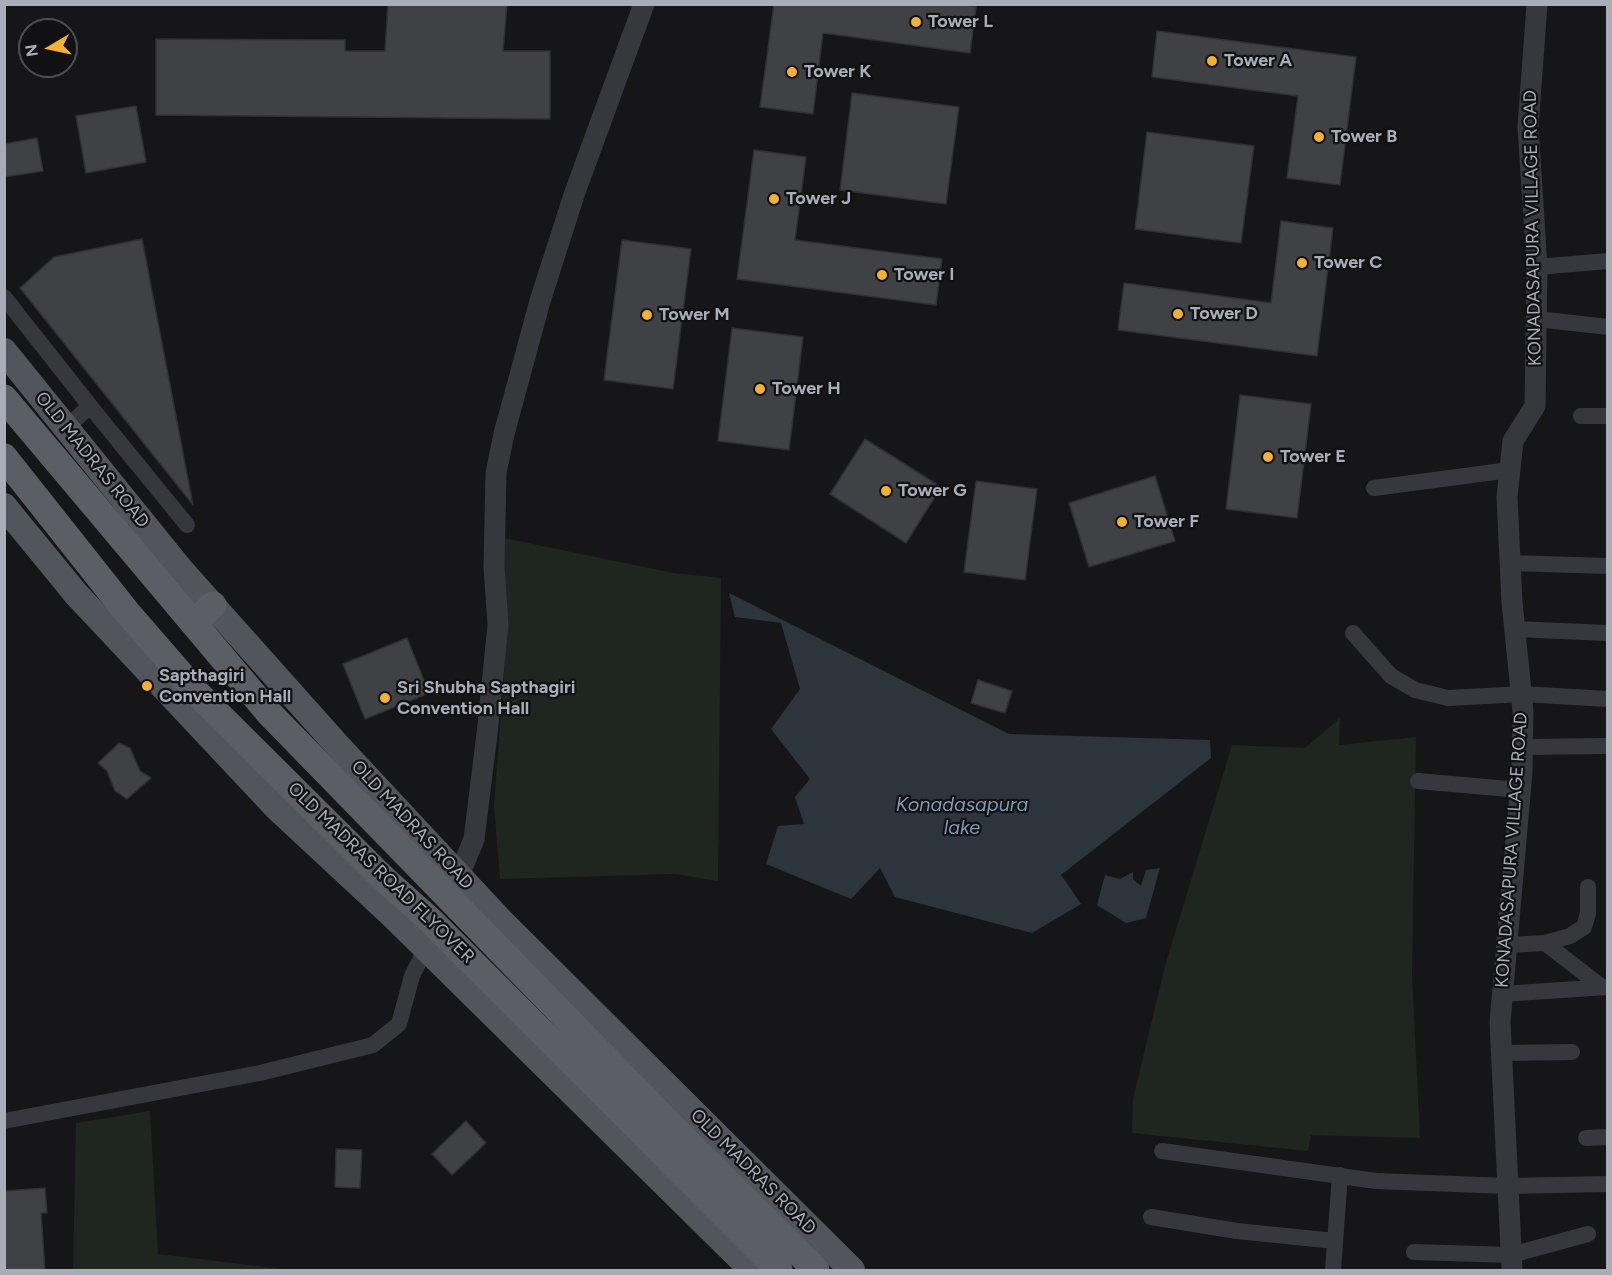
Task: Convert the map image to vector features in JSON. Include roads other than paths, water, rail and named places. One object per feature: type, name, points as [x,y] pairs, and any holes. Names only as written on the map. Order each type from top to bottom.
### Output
[{"type":"highway","name":"OLD MADRAS ROAD","points":[[4,398],[193,623]]},
{"type":"highway","name":"OLD MADRAS ROAD FLYOVER","points":[[4,457],[126,611],[198,694],[384,879],[430,920],[779,1270]]},
{"type":"highway","points":[[193,623],[213,605]]},
{"type":"highway","name":"OLD MADRAS ROAD FLYOVER","points":[[193,623],[269,713],[679,1134],[816,1270]]},
{"type":"main road","name":"OLD MADRAS ROAD","points":[[4,351],[213,605],[459,876],[503,923],[852,1270]]},
{"type":"main road","points":[[4,506],[76,594],[278,809],[426,948],[752,1270]]},
{"type":"street","points":[[459,876],[474,839],[487,734],[498,625],[494,567],[496,473],[504,434],[540,301],[574,192],[644,4]]},
{"type":"street","name":"KONADASAPURA VILLAGE ROAD","points":[[1512,1263],[1502,1053],[1502,994],[1520,790],[1522,694],[1515,629],[1507,497],[1513,441],[1535,406],[1537,267],[1528,127],[1537,4]]},
{"type":"street","points":[[1537,267],[1608,261]]},
{"type":"street","points":[[4,297],[187,525]]},
{"type":"street","points":[[1537,319],[1608,327]]},
{"type":"street","points":[[66,428],[90,406]]},
{"type":"street","points":[[1581,416],[1608,416]]},
{"type":"street","points":[[1374,488],[1510,470]]},
{"type":"street","points":[[1510,563],[1608,566]]},
{"type":"street","points":[[1515,629],[1608,633]]},
{"type":"street","points":[[1353,633],[1386,672],[1403,685],[1415,690],[1448,698],[1522,694],[1608,699]]},
{"type":"street","points":[[1522,747],[1608,746]]},
{"type":"street","points":[[1418,781],[1520,790]]},
{"type":"street","points":[[1506,945],[1545,944],[1570,936],[1584,927],[1588,913],[1588,886]]},
{"type":"street","points":[[1545,944],[1605,987]]},
{"type":"street","points":[[4,1120],[250,1075],[373,1045],[399,1024],[412,976],[426,948]]},
{"type":"street","points":[[1502,994],[1605,987]]},
{"type":"street","points":[[1502,1053],[1572,1052]]},
{"type":"street","points":[[1586,1138],[1608,1137]]},
{"type":"street","points":[[1162,1151],[1376,1181],[1508,1186],[1608,1184]]},
{"type":"street","points":[[1333,1270],[1340,1175]]},
{"type":"street","points":[[1151,1216],[1237,1231],[1335,1241]]},
{"type":"street","points":[[1414,1252],[1512,1263],[1588,1234]]},
{"type":"water","name":"Konadasapura lake","points":[[729,593],[1009,734],[1210,740],[1211,758],[1061,875],[1081,904],[1032,933],[895,897],[880,868],[851,899],[766,864],[778,826],[804,824],[795,797],[810,779],[771,729],[800,689],[781,623],[735,617]]},
{"type":"water","points":[[1160,868],[1146,918],[1126,923],[1097,905],[1105,875],[1120,879],[1133,872],[1133,879],[1141,886],[1146,870]]},
{"type":"place","name":"Tower L","points":[[916,22]]},
{"type":"place","name":"Tower A","points":[[1212,61]]},
{"type":"place","name":"Tower K","points":[[792,72]]},
{"type":"place","name":"Tower B","points":[[1319,137]]},
{"type":"place","name":"Tower J","points":[[774,199]]},
{"type":"place","name":"Tower C","points":[[1302,263]]},
{"type":"place","name":"Tower I","points":[[882,275]]},
{"type":"place","name":"Tower D","points":[[1178,314]]},
{"type":"place","name":"Tower M","points":[[647,315]]},
{"type":"place","name":"Tower H","points":[[760,389]]},
{"type":"place","name":"Tower E","points":[[1268,457]]},
{"type":"place","name":"Tower G","points":[[886,491]]},
{"type":"place","name":"Tower F","points":[[1122,522]]},
{"type":"place","name":"Sapthagiri Convention Hall","points":[[147,686]]},
{"type":"place","name":"Sri Shubha Sapthagiri Convention Hall","points":[[385,698]]}]
